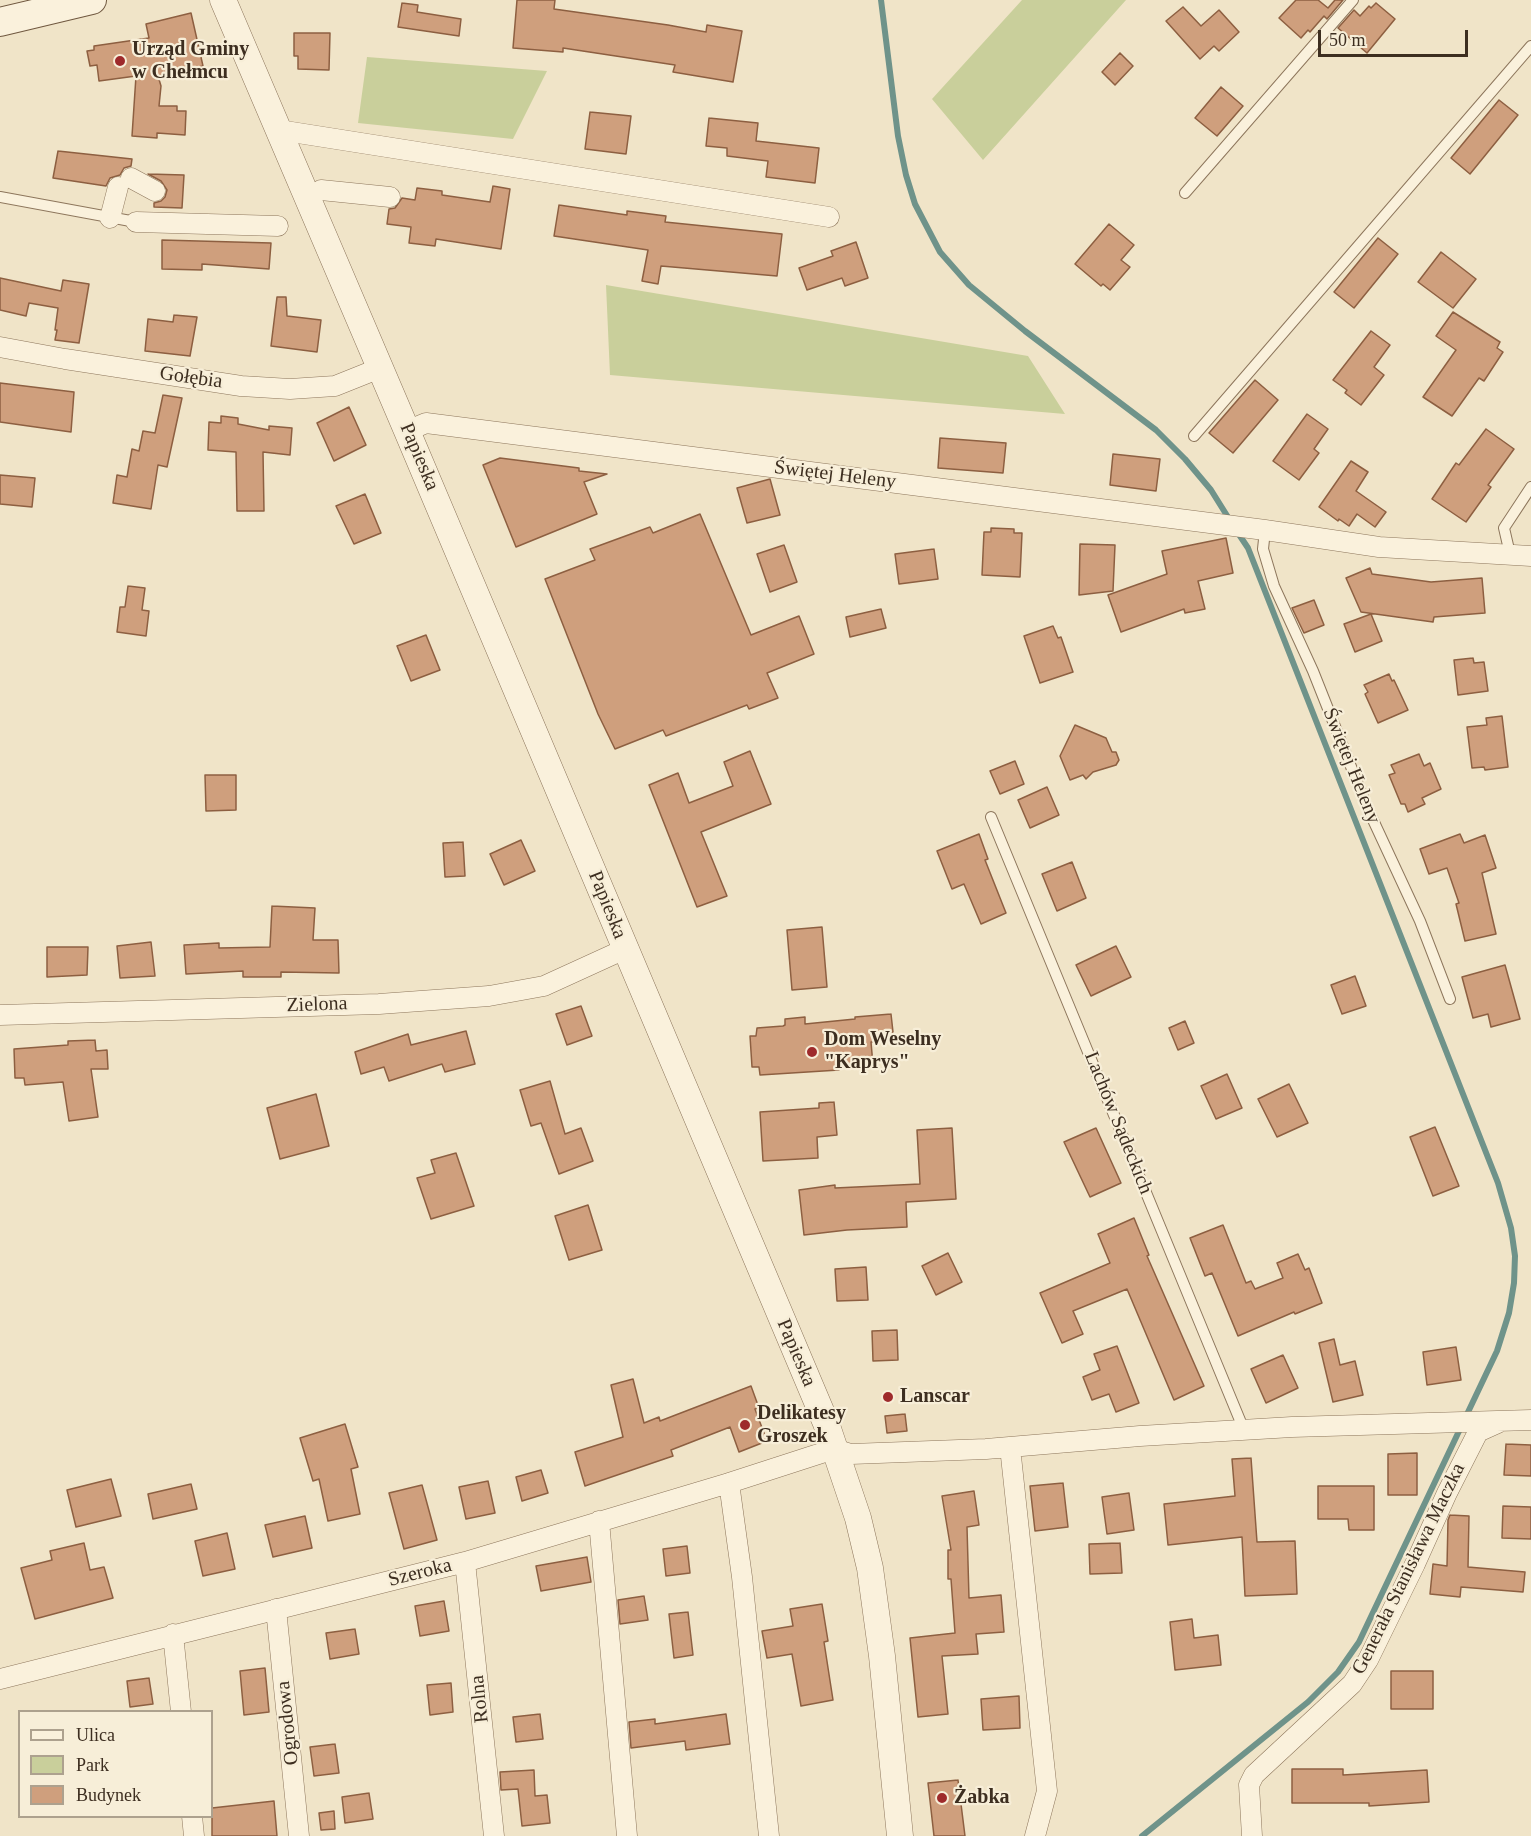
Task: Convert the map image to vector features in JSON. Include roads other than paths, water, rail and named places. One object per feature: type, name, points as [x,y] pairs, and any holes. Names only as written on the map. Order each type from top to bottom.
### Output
[{"type":"main road","points":[[0,22],[92,0]]},
{"type":"street","name":"Papieska","points":[[223,0],[407,430],[825,1423],[858,1518],[870,1568],[900,1836]]},
{"type":"street","points":[[279,130],[830,217]]},
{"type":"street","points":[[110,218],[124,182],[155,191]]},
{"type":"street","points":[[321,190],[390,197]]},
{"type":"street","points":[[136,222],[278,226]]},
{"type":"street","name":"Gołębia","points":[[0,347],[241,386],[290,389],[335,386],[380,368]]},
{"type":"street","name":"Świętej Heleny","points":[[407,430],[426,423],[1259,529],[1379,547],[1531,556]]},
{"type":"street","name":"Zielona","points":[[0,1015],[379,1004],[489,996],[544,986],[625,949]]},
{"type":"street","name":"Generała Stanisława Maczka","points":[[1252,1836],[1248,1794],[1254,1775],[1352,1684],[1368,1660],[1478,1432],[1504,1420]]},
{"type":"street","points":[[834,1449],[851,1454],[1010,1447],[1244,1430],[1531,1420]]},
{"type":"street","points":[[1010,1447],[1047,1791],[1035,1836]]},
{"type":"street","name":"Szeroka","points":[[0,1678],[465,1562],[834,1449]]},
{"type":"street","points":[[729,1483],[742,1577],[769,1836]]},
{"type":"street","points":[[599,1521],[627,1836]]},
{"type":"street","name":"Rolna","points":[[465,1562],[494,1836]]},
{"type":"street","name":"Ogrodowa","points":[[276,1609],[299,1836]]},
{"type":"street","points":[[173,1634],[181,1710]]},
{"type":"street","points":[[192,1818],[194,1836]]},
{"type":"lane","points":[[1185,193],[1353,0]]},
{"type":"lane","points":[[1194,436],[1531,46]]},
{"type":"lane","points":[[0,197],[136,222]]},
{"type":"lane","points":[[1510,554],[1504,528],[1531,487]]},
{"type":"lane","name":"Świętej Heleny","points":[[1259,529],[1274,586],[1313,671],[1366,807],[1420,921],[1450,999]]},
{"type":"lane","name":"Lachów Sądeckich","points":[[991,816],[1244,1430]]},
{"type":"waterway","points":[[881,0],[898,136],[906,175],[915,204],[940,252],[969,285],[1025,331],[1156,430],[1211,490],[1231,522]]},
{"type":"waterway","points":[[1142,1836],[1308,1702],[1338,1672],[1359,1642],[1497,1351],[1509,1313],[1514,1283],[1515,1256],[1511,1228],[1498,1183],[1248,548],[1236,530]]},
{"type":"place","name":"Urząd Gminy w Chełmcu","points":[[120,61]]},
{"type":"place","name":"Dom Weselny \"Kaprys\"","points":[[812,1052]]},
{"type":"place","name":"Lanscar","points":[[888,1397]]},
{"type":"place","name":"Delikatesy Groszek","points":[[745,1425]]},
{"type":"place","name":"Żabka","points":[[942,1798]]}]
